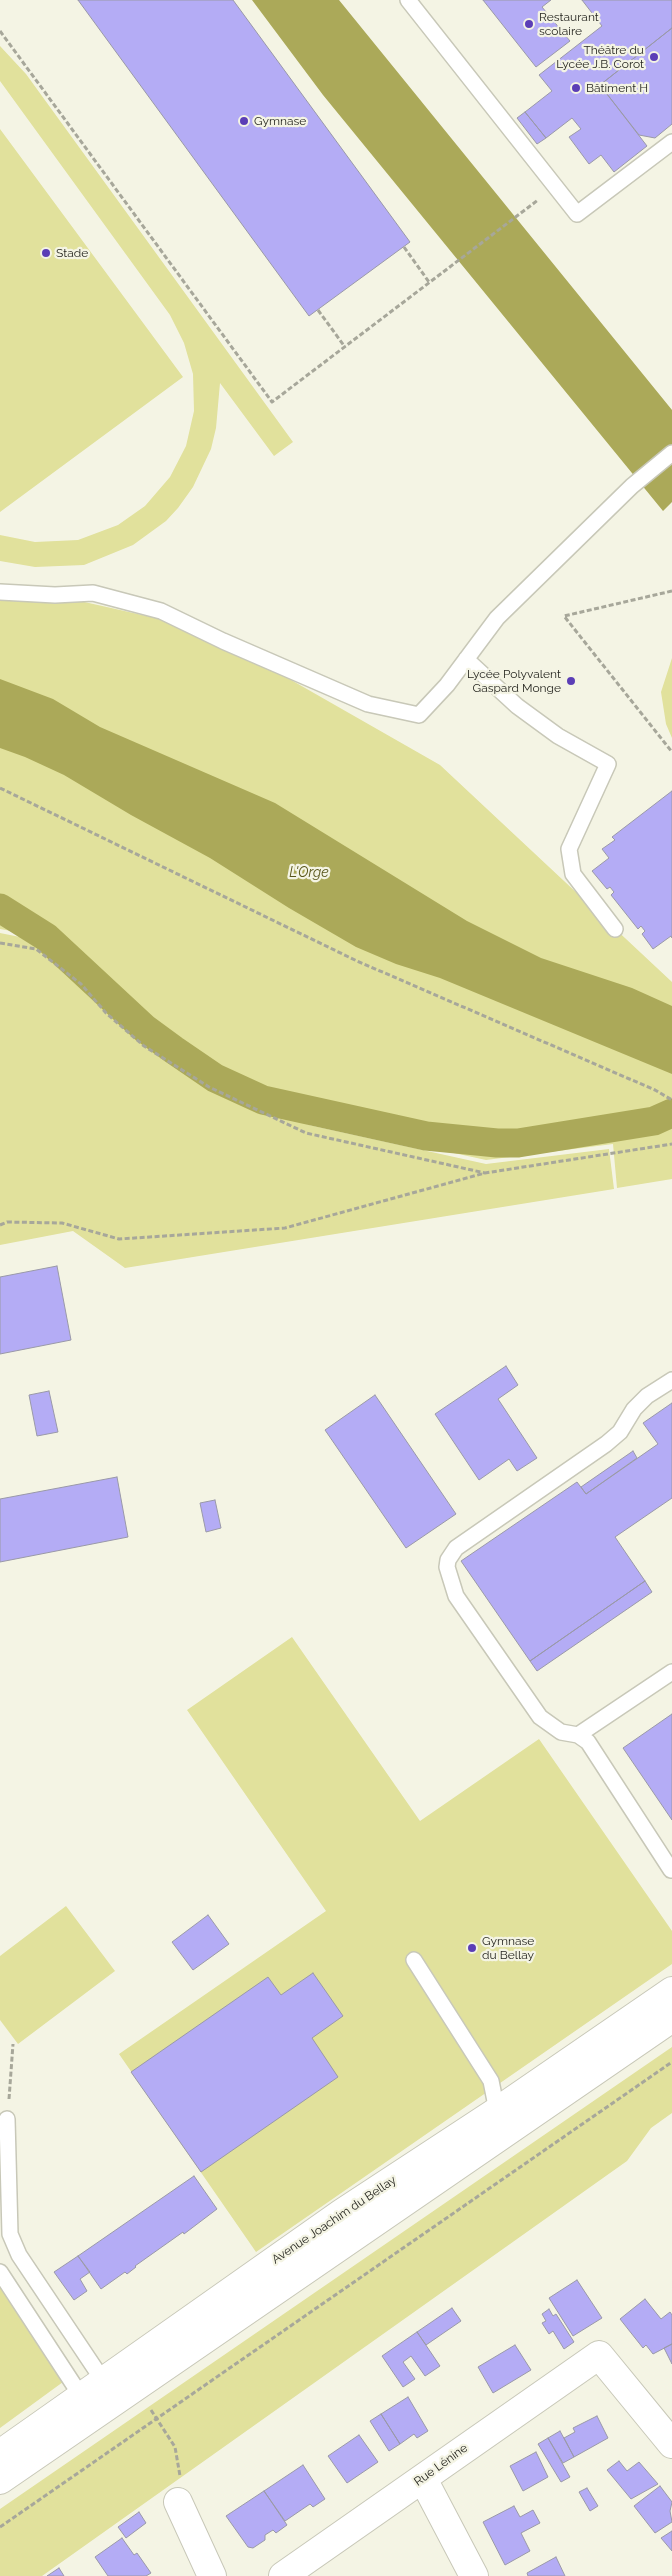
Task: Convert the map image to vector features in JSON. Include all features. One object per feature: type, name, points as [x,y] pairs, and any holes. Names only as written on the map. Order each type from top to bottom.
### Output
[{"type":"street","name":"Avenue Joachim du Bellay","points":[[501,2122],[672,1991]]},
{"type":"street","name":"Avenue Joachim du Bellay","points":[[0,2480],[342,2212],[501,2122],[672,2018]]},
{"type":"street","name":"Rue Lénine","points":[[283,2576],[599,2355],[672,2444]]},
{"type":"street","name":"Avenue Joachim du Bellay","points":[[0,2454],[106,2397]]},
{"type":"street","points":[[423,2478],[474,2576]]},
{"type":"street","points":[[178,2502],[212,2576]]},
{"type":"lane","points":[[408,0],[577,214],[672,142]]},
{"type":"lane","points":[[0,592],[55,595],[93,593],[161,611],[224,641],[368,704],[419,714],[498,618],[632,486],[672,453]]},
{"type":"lane","points":[[466,659],[517,706],[558,736],[608,764],[569,849],[573,874],[615,929]]},
{"type":"lane","points":[[671,1870],[588,1742],[578,1735],[561,1732],[540,1717],[456,1596],[448,1576],[448,1560],[456,1548],[606,1444],[620,1432],[634,1409],[647,1396],[672,1380]]},
{"type":"lane","points":[[578,1735],[672,1672]]},
{"type":"lane","points":[[414,1960],[491,2081],[501,2122]]},
{"type":"lane","points":[[7,2119],[10,2234],[19,2255],[106,2397]]},
{"type":"lane","points":[[0,2272],[106,2397]]},
{"type":"path","points":[[0,31],[272,402],[555,187]]},
{"type":"path","points":[[404,247],[429,282]]},
{"type":"path","points":[[318,310],[345,346]]},
{"type":"path","points":[[672,591],[564,616],[672,752]]},
{"type":"path","points":[[0,788],[357,961],[670,1099]]},
{"type":"path","points":[[0,943],[36,949],[81,984],[106,1014],[144,1046],[227,1095],[306,1133],[485,1173]]},
{"type":"path","points":[[0,1225],[7,1222],[62,1223],[118,1239],[285,1228],[485,1173],[672,1144]]},
{"type":"path","points":[[7,2119],[13,2044]]},
{"type":"path","points":[[0,2527],[672,2062]]},
{"type":"path","points":[[106,2397],[158,2419],[175,2447],[180,2474],[178,2502]]},
{"type":"green space","points":[[0,46],[26,74],[293,442],[274,456],[220,383],[216,428],[211,449],[193,487],[178,508],[166,521],[133,545],[84,565],[35,567],[0,561],[0,535],[35,542],[78,540],[118,525],[145,506],[170,477],[186,446],[194,411],[193,374],[184,343],[170,315],[0,81]]},
{"type":"green space","name":"Stade","points":[[0,129],[183,377],[0,512]]},
{"type":"green space","points":[[0,583],[200,628],[440,765],[672,982],[672,1179],[617,1188],[613,1144],[486,1160],[311,1122],[213,1079],[149,1039],[112,1008],[87,976],[40,936],[0,929]]},
{"type":"green space","points":[[672,658],[672,738],[666,724],[661,692]]},
{"type":"green space","points":[[0,933],[40,941],[84,979],[111,1010],[146,1042],[211,1083],[309,1125],[486,1164],[609,1149],[614,1189],[125,1268],[73,1231],[0,1245]]},
{"type":"green space","name":"Gymnase du Bellay","points":[[292,1637],[420,1821],[539,1739],[672,1931],[672,1964],[256,2252],[119,2054],[326,1911],[187,1710]]},
{"type":"green space","points":[[66,1906],[115,1971],[18,2044],[0,2020],[0,1956]]},
{"type":"green space","points":[[672,2047],[672,2113],[651,2128],[627,2161],[42,2576],[0,2576],[0,2509]]},
{"type":"green space","points":[[0,2286],[63,2382],[0,2428]]},
{"type":"water","points":[[252,0],[339,0],[672,410],[672,502],[663,511],[323,95]]},
{"type":"water","name":"L'Orge","points":[[0,679],[53,699],[100,727],[275,803],[467,921],[541,958],[632,988],[672,1006],[672,1074],[440,978],[396,964],[356,947],[289,908],[210,858],[131,815],[64,775],[0,748]]},
{"type":"building","name":"Gymnase","points":[[78,0],[233,0],[410,242],[309,316]]},
{"type":"building","name":"Restaurant scolaire","points":[[483,0],[551,0],[542,7],[570,41],[536,67]]},
{"type":"building","name":"Bâtiment H","points":[[582,0],[672,0],[672,28],[600,85],[647,146],[614,172],[601,155],[589,164],[569,137],[581,129],[572,118],[546,138],[525,112],[552,91],[539,75],[602,26]]},
{"type":"building","name":"Théâtre du Lycée J.B. Corot","points":[[672,28],[672,124],[655,138],[639,135],[600,85]]},
{"type":"building","points":[[525,112],[546,138],[537,144],[517,118]]},
{"type":"building","points":[[672,791],[672,938],[671,936],[653,949],[642,934],[645,931],[641,926],[638,929],[611,895],[614,892],[610,887],[607,889],[592,871],[609,858],[602,849],[615,840],[612,837]]},
{"type":"building","points":[[57,1266],[71,1340],[0,1354],[0,1277]]},
{"type":"building","points":[[506,1366],[518,1385],[498,1399],[537,1458],[517,1471],[509,1459],[479,1480],[435,1414]]},
{"type":"building","points":[[49,1391],[58,1432],[37,1436],[29,1395]]},
{"type":"building","points":[[375,1395],[456,1514],[406,1548],[325,1430]]},
{"type":"building","points":[[672,1403],[672,1498],[615,1537],[645,1581],[530,1661],[461,1561],[577,1482],[586,1494],[658,1444],[643,1423]]},
{"type":"building","points":[[633,1451],[637,1458],[586,1494],[581,1487]]},
{"type":"building","points":[[117,1477],[128,1537],[0,1562],[0,1499]]},
{"type":"building","points":[[215,1500],[221,1528],[206,1532],[200,1503]]},
{"type":"building","points":[[645,1581],[652,1592],[537,1671],[530,1661]]},
{"type":"building","points":[[672,1714],[672,1820],[623,1748]]},
{"type":"building","points":[[208,1915],[229,1944],[193,1970],[172,1942]]},
{"type":"building","points":[[313,1973],[343,2016],[312,2038],[338,2077],[201,2172],[131,2072],[268,1977],[281,1995]]},
{"type":"building","points":[[194,2176],[217,2209],[184,2234],[183,2232],[135,2266],[127,2274],[125,2272],[101,2289],[78,2256]]},
{"type":"building","points":[[78,2256],[90,2272],[80,2279],[87,2291],[74,2300],[54,2272]]},
{"type":"building","points":[[577,2280],[602,2318],[573,2336],[549,2298]]},
{"type":"building","points":[[645,2299],[661,2319],[670,2312],[672,2315],[672,2344],[653,2354],[646,2345],[643,2348],[620,2319]]},
{"type":"building","points":[[452,2308],[461,2321],[426,2345],[417,2332]]},
{"type":"building","points":[[549,2309],[553,2316],[556,2314],[574,2342],[564,2349],[553,2331],[549,2334],[542,2323],[546,2321],[542,2314]]},
{"type":"building","points":[[417,2332],[440,2366],[425,2376],[411,2356],[403,2362],[415,2379],[403,2387],[382,2356]]},
{"type":"building","points":[[672,2344],[672,2364],[664,2348]]},
{"type":"building","points":[[515,2345],[531,2370],[493,2393],[478,2367]]},
{"type":"building","points":[[408,2397],[428,2431],[417,2438],[414,2434],[400,2444],[381,2414]]},
{"type":"building","points":[[381,2414],[400,2444],[389,2451],[370,2421]]},
{"type":"building","points":[[597,2416],[608,2438],[574,2457],[564,2438],[575,2432],[573,2428]]},
{"type":"building","points":[[560,2431],[574,2457],[563,2463],[548,2438]]},
{"type":"building","points":[[359,2435],[378,2462],[347,2483],[328,2456]]},
{"type":"building","points":[[548,2438],[570,2477],[561,2482],[538,2444]]},
{"type":"building","points":[[536,2452],[548,2477],[523,2491],[510,2466]]},
{"type":"building","points":[[619,2461],[627,2471],[639,2462],[658,2484],[631,2499],[607,2470]]},
{"type":"building","points":[[303,2465],[325,2499],[313,2507],[310,2504],[285,2521],[264,2491]]},
{"type":"building","points":[[660,2486],[672,2502],[670,2511],[672,2522],[655,2533],[634,2506]]},
{"type":"building","points":[[587,2488],[598,2506],[590,2511],[579,2492]]},
{"type":"building","points":[[264,2491],[287,2525],[276,2533],[273,2530],[265,2535],[265,2540],[253,2548],[248,2547],[226,2516]]},
{"type":"building","points":[[514,2506],[520,2517],[533,2510],[540,2523],[521,2533],[530,2551],[505,2565],[483,2522]]},
{"type":"building","points":[[139,2512],[146,2523],[126,2538],[118,2527]]},
{"type":"building","points":[[672,2531],[672,2551],[661,2538]]},
{"type":"building","points":[[122,2538],[134,2555],[137,2553],[151,2573],[146,2576],[108,2576],[95,2557]]},
{"type":"building","points":[[556,2557],[565,2576],[528,2576],[527,2573]]},
{"type":"building","points":[[59,2568],[64,2576],[47,2576]]},
{"type":"waterway","points":[[0,908],[46,937],[144,1028],[174,1050],[215,1078],[263,1100],[426,1136],[497,1143],[518,1143],[654,1121],[672,1113]]},
{"type":"place","name":"Restaurant scolaire","points":[[529,24]]},
{"type":"place","name":"Théâtre du Lycée J.B. Corot","points":[[654,57]]},
{"type":"place","name":"Bâtiment H","points":[[576,88]]},
{"type":"place","name":"Gymnase","points":[[244,121]]},
{"type":"place","name":"Stade","points":[[46,253]]},
{"type":"place","name":"Lycée Polyvalent Gaspard Monge","points":[[571,681]]},
{"type":"place","name":"Gymnase du Bellay","points":[[472,1948]]}]
